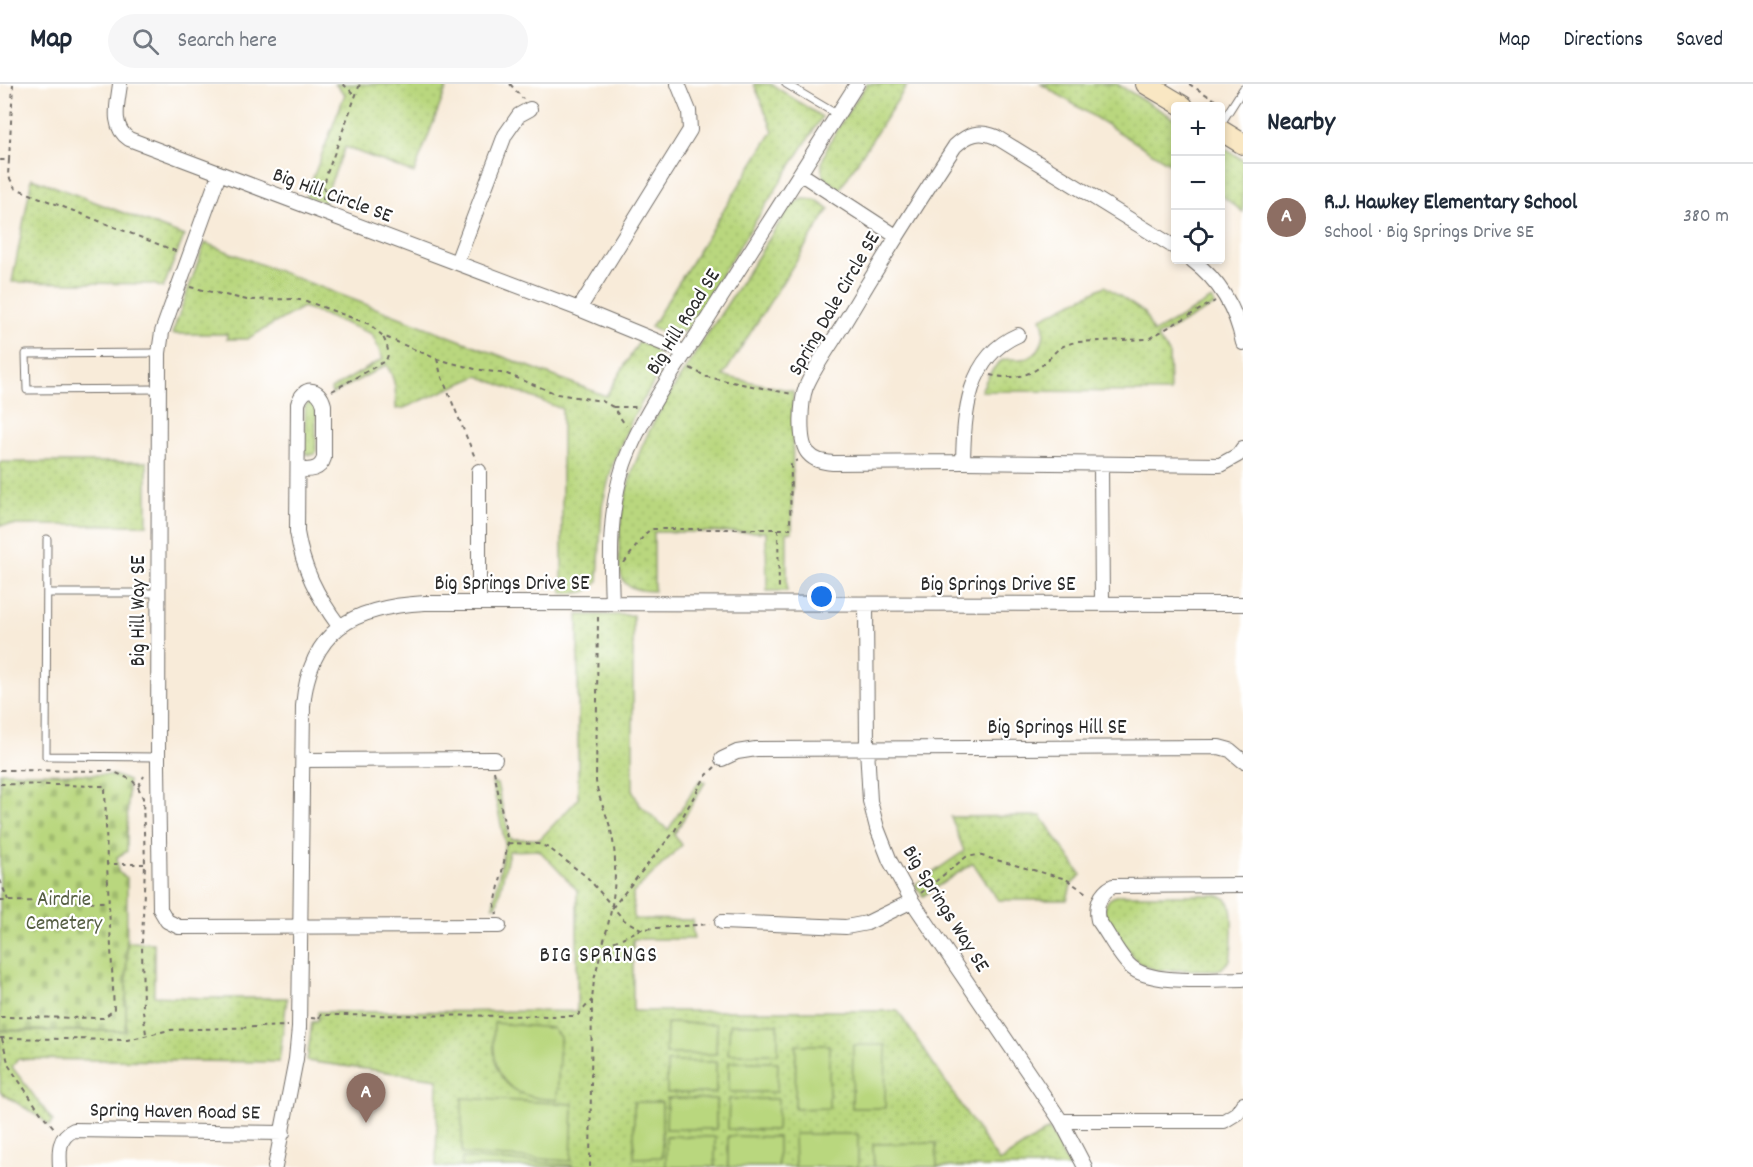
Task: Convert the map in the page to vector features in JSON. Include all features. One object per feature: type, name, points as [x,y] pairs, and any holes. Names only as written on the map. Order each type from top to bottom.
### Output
[{"type":"main road","points":[[1146,84],[1176,102]]},
{"type":"main road","points":[[1225,131],[1243,144]]},
{"type":"street","name":"Big Hill Circle SE","points":[[120,84],[116,123],[122,135],[129,139],[579,309],[683,358]]},
{"type":"street","points":[[579,309],[690,130],[689,111],[678,84]]},
{"type":"street","name":"Big Hill Road SE","points":[[612,603],[610,541],[614,505],[624,465],[635,439],[683,358],[857,84]]},
{"type":"street","points":[[457,262],[505,135],[519,116],[530,109]]},
{"type":"street","name":"Spring Dale Circle SE","points":[[807,452],[803,443],[802,416],[806,387],[896,236],[956,146],[964,138],[986,133],[1171,245]]},
{"type":"street","name":"Big Hill Way SE","points":[[219,174],[162,332],[159,353],[158,761],[152,864],[160,909],[172,925],[179,927],[301,927]]},
{"type":"street","points":[[801,174],[896,236]]},
{"type":"street","points":[[1197,264],[1213,278],[1226,295],[1239,325],[1243,343]]},
{"type":"street","points":[[963,462],[968,396],[979,371],[1005,341],[1018,335]]},
{"type":"street","points":[[298,470],[311,470],[322,463],[324,405],[322,398],[311,390],[300,397],[298,404],[297,532],[300,552],[311,583],[339,626]]},
{"type":"street","points":[[807,452],[821,462],[833,463],[1220,465],[1238,455],[1243,448]]},
{"type":"street","points":[[1101,464],[1102,604]]},
{"type":"street","points":[[479,471],[480,603]]},
{"type":"street","name":"Big Springs Drive SE","points":[[275,1167],[296,1059],[299,1023],[305,683],[323,644],[339,626],[359,614],[396,604],[480,603],[1243,604]]},
{"type":"street","name":"Big Springs Way SE","points":[[866,605],[867,747],[870,801],[877,828],[890,861],[912,901],[1061,1121],[1085,1167]]},
{"type":"street","name":"Big Springs Hill SE","points":[[722,759],[737,752],[756,748],[1219,747],[1230,750],[1243,761]]},
{"type":"street","points":[[303,760],[495,759]]},
{"type":"street","points":[[1243,885],[1113,886],[1106,890],[1096,912],[1098,920],[1130,966],[1143,974],[1159,979],[1243,980]]},
{"type":"street","points":[[723,922],[846,927],[881,918],[912,901]]},
{"type":"street","points":[[301,927],[500,926]]},
{"type":"street","points":[[1061,1121],[1224,1121],[1238,1113],[1243,1104]]},
{"type":"street","name":"Spring Haven Road SE","points":[[60,1167],[59,1150],[65,1133],[74,1130],[283,1132]]},
{"type":"lane","points":[[786,84],[837,116]]},
{"type":"lane","points":[[1225,120],[1243,89]]},
{"type":"lane","points":[[158,389],[27,390],[27,354],[159,353]]},
{"type":"lane","points":[[47,539],[46,756],[158,761]]},
{"type":"lane","points":[[47,593],[158,593]]},
{"type":"path","points":[[13,84],[8,175],[15,188],[189,256]]},
{"type":"path","points":[[343,84],[356,96]]},
{"type":"path","points":[[321,212],[326,176],[360,84]]},
{"type":"path","points":[[510,84],[530,109]]},
{"type":"path","points":[[1189,84],[1230,110]]},
{"type":"path","points":[[0,160],[9,160]]},
{"type":"path","points":[[179,283],[247,300],[306,301],[369,324],[383,336],[437,359],[475,369],[507,374],[557,394],[602,401],[613,406],[653,407]]},
{"type":"path","points":[[979,371],[1003,378],[1013,377],[1041,366],[1054,351],[1065,345],[1076,342],[1148,339],[1226,295]]},
{"type":"path","points":[[322,398],[385,361],[388,352],[383,336]]},
{"type":"path","points":[[683,358],[707,376],[804,396]]},
{"type":"path","points":[[437,359],[441,375],[473,449],[479,471]]},
{"type":"path","points":[[613,406],[635,439]]},
{"type":"path","points":[[619,570],[651,529],[790,529],[791,465],[807,452]]},
{"type":"path","points":[[778,529],[779,604]]},
{"type":"path","points":[[590,1167],[592,1000],[594,980],[612,908],[613,841],[611,829],[598,796],[596,781],[598,617]]},
{"type":"path","points":[[495,759],[493,776],[508,843],[495,905],[500,926]]},
{"type":"path","points":[[612,908],[674,832],[705,777],[722,759]]},
{"type":"path","points":[[138,787],[148,768],[158,761]]},
{"type":"path","points":[[0,770],[112,771],[132,780],[138,787],[143,798],[152,864],[142,943],[143,1011],[146,1034]]},
{"type":"path","points":[[0,784],[105,786],[114,1010],[103,1018],[0,1017]]},
{"type":"path","points":[[508,843],[538,844],[549,848],[587,877],[624,920],[642,929]]},
{"type":"path","points":[[912,901],[966,857],[978,855],[1066,879],[1099,902]]},
{"type":"path","points":[[107,864],[152,864]]},
{"type":"path","points":[[0,880],[8,901]]},
{"type":"path","points":[[0,901],[109,902]]},
{"type":"path","points":[[602,947],[642,929],[700,926],[723,922]]},
{"type":"path","points":[[64,1136],[40,1112],[9,1066],[1,1039],[119,1040],[139,1038],[146,1034],[170,1030],[299,1023],[319,1019],[320,1015],[577,1016],[592,1000]]},
{"type":"green space","points":[[335,84],[448,84],[414,173],[345,147],[325,197],[325,203],[306,196],[345,94]]},
{"type":"green space","points":[[754,84],[771,84],[822,117],[688,327],[679,333],[670,334],[651,327],[773,131]]},
{"type":"green space","points":[[867,84],[908,84],[840,189],[824,176],[822,162],[832,139]]},
{"type":"green space","points":[[1041,84],[1117,84],[1171,117],[1171,165]]},
{"type":"green space","points":[[1225,149],[1243,160],[1243,212],[1225,198]]},
{"type":"green space","points":[[32,178],[184,236],[163,288],[153,284],[12,282]]},
{"type":"green space","points":[[803,199],[815,200],[829,209],[723,376],[793,391],[792,532],[787,532],[787,591],[767,591],[766,532],[654,532],[654,591],[634,588],[623,581],[619,547],[627,488],[647,436],[659,412],[705,338],[787,211],[793,203]]},
{"type":"green space","points":[[205,243],[606,396],[639,342],[652,347],[661,360],[660,372],[633,417],[613,463],[602,506],[598,581],[595,586],[583,592],[562,593],[562,409],[478,376],[404,408],[396,409],[394,380],[386,365],[332,394],[331,389],[383,359],[372,334],[303,307],[247,339],[227,339],[227,334],[172,334]]},
{"type":"green space","points":[[1105,286],[1145,313],[1153,333],[1212,299],[1215,305],[1157,337],[1169,353],[1170,392],[981,391],[990,374],[1003,360],[1029,357],[1039,349],[1044,331],[1041,318]]},
{"type":"green space","points":[[310,401],[314,402],[316,407],[316,451],[315,454],[310,455],[305,451],[305,406]]},
{"type":"green space","points":[[0,462],[147,462],[147,525],[0,525]]},
{"type":"green space","points":[[578,615],[633,615],[633,792],[640,805],[668,830],[700,780],[705,782],[674,835],[682,845],[633,893],[634,919],[693,920],[694,939],[633,939],[633,1011],[898,1011],[999,1162],[1049,1129],[1069,1167],[436,1167],[438,1079],[307,1061],[312,1022],[318,1021],[318,1012],[577,1011],[577,890],[539,850],[509,851],[497,905],[493,906],[505,843],[492,782],[497,784],[510,839],[540,839],[578,799]]},
{"type":"green space","name":"Airdrie Cemetery","points":[[0,772],[114,775],[128,781],[127,851],[117,857],[118,872],[127,878],[126,1031],[0,1030]]},
{"type":"green space","points":[[1041,816],[1081,875],[1071,885],[1067,900],[998,900],[973,863],[923,896],[915,885],[964,851],[951,817]]},
{"type":"green space","points":[[1119,895],[1216,895],[1225,898],[1231,906],[1232,913],[1230,960],[1221,969],[1215,970],[1156,970],[1141,964],[1134,958],[1104,914],[1108,901]]},
{"type":"green space","points":[[127,942],[154,943],[154,996],[287,998],[279,1062],[18,1059],[12,1067],[53,1121],[49,1126],[41,1118],[0,1092],[0,1031],[126,1031]]},
{"type":"green space","points":[[494,1023],[552,1028],[560,1037],[557,1100],[529,1096],[508,1085],[497,1067]]},
{"type":"green space","points":[[667,1023],[717,1024],[716,1054],[666,1054]]},
{"type":"green space","points":[[730,1024],[778,1024],[778,1054],[728,1054]]},
{"type":"green space","points":[[796,1045],[829,1045],[829,1108],[795,1109]]},
{"type":"green space","points":[[853,1045],[886,1045],[885,1108],[852,1108]]},
{"type":"green space","points":[[667,1062],[716,1062],[716,1093],[667,1093]]},
{"type":"green space","points":[[729,1062],[778,1062],[777,1092],[729,1092]]},
{"type":"green space","points":[[462,1098],[573,1104],[571,1161],[462,1154]]},
{"type":"green space","points":[[667,1098],[716,1099],[716,1129],[666,1129]]},
{"type":"green space","points":[[729,1099],[778,1099],[777,1130],[728,1129]]},
{"type":"green space","points":[[634,1102],[662,1102],[662,1157],[634,1158]]},
{"type":"green space","points":[[794,1134],[858,1134],[858,1167],[795,1167]]},
{"type":"green space","points":[[666,1136],[715,1137],[715,1167],[666,1167]]},
{"type":"green space","points":[[728,1136],[778,1137],[778,1167],[728,1167]]},
{"type":"green space","points":[[936,1143],[937,1167],[874,1167],[873,1144]]},
{"type":"green space","points":[[462,1158],[572,1165],[572,1167],[462,1167]]},
{"type":"place","name":"R.J. Hawkey Elementary School","points":[[366,1123]]},
{"type":"district","name":"BIG SPRINGS","points":[[599,953]]}]
